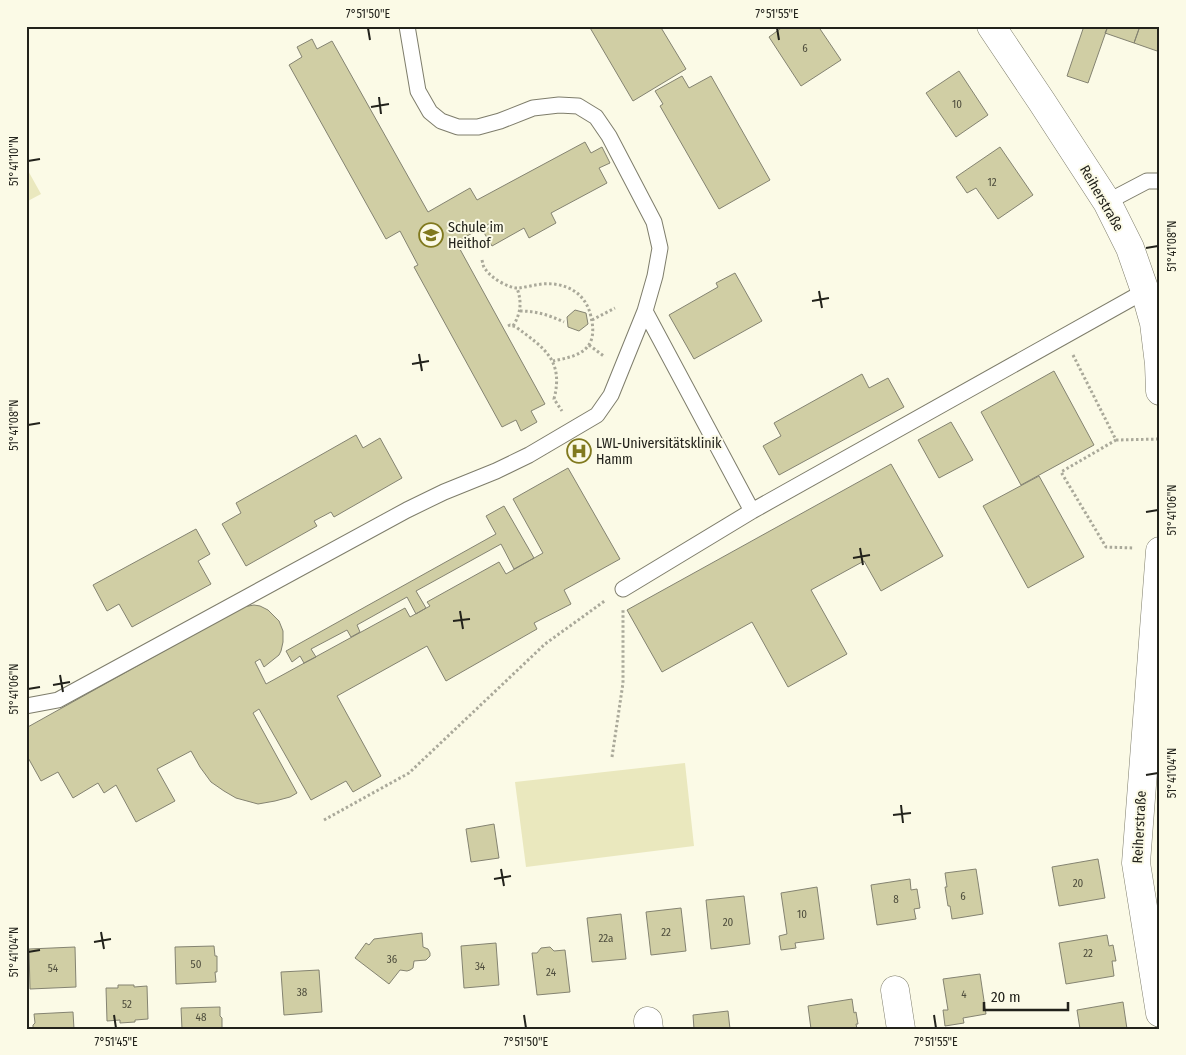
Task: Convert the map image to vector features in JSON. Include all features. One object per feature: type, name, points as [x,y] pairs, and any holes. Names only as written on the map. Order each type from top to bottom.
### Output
[{"type":"street","name":"Reiherstraße","points":[[991,26],[1107,202],[1130,248],[1154,323],[1160,391]]},
{"type":"street","name":"Reiherstraße","points":[[1160,551],[1136,862],[1160,1013]]},
{"type":"street","points":[[895,990],[901,1029]]},
{"type":"lane","points":[[26,706],[58,700],[406,510],[528,455],[597,415],[611,395],[656,276],[660,248],[654,222],[609,136],[596,117],[578,106],[559,105],[533,108],[500,121],[478,126],[458,127],[441,122],[430,112],[418,91],[407,26]]},
{"type":"lane","points":[[1107,202],[1147,181],[1160,181]]},
{"type":"lane","points":[[623,589],[752,511],[1145,291]]},
{"type":"lane","points":[[644,311],[752,511]]},
{"type":"path","points":[[482,260],[484,268],[493,277],[507,286],[517,288],[549,284],[564,286],[581,295],[592,320],[592,339],[586,349],[578,354],[553,361]]},
{"type":"path","points":[[514,326],[520,311],[520,297],[517,288]]},
{"type":"path","points":[[592,320],[615,308]]},
{"type":"path","points":[[520,311],[540,312],[564,322]]},
{"type":"path","points":[[508,326],[516,327],[549,354],[556,369],[557,390],[554,399],[572,429]]},
{"type":"path","points":[[1064,336],[1116,440]]},
{"type":"path","points":[[1106,547],[1062,472],[1116,440],[1160,439]]},
{"type":"path","points":[[612,756],[623,683],[623,589]]},
{"type":"path","points":[[324,820],[409,773],[545,644],[623,589]]},
{"type":"shaded area","points":[[26,167],[41,194],[26,202]]},
{"type":"shaded area","points":[[685,763],[694,846],[526,867],[515,782]]},
{"type":"building","points":[[589,26],[660,26],[686,69],[633,101]]},
{"type":"building","points":[[784,26],[818,26],[841,60],[801,86],[769,37]]},
{"type":"building","points":[[1084,26],[1108,26],[1088,83],[1067,76]]},
{"type":"building","points":[[1108,26],[1140,26],[1134,43],[1105,33]]},
{"type":"building","points":[[1140,26],[1160,26],[1160,52],[1134,43]]},
{"type":"building","points":[[312,39],[317,49],[332,41],[428,212],[470,188],[477,200],[585,142],[591,153],[602,147],[610,163],[599,168],[607,183],[551,213],[556,223],[529,238],[524,228],[492,246],[483,231],[490,227],[489,224],[456,242],[545,404],[531,411],[537,422],[521,431],[516,420],[502,427],[414,267],[418,265],[400,231],[386,239],[289,65],[302,57],[297,47]]},
{"type":"building","points":[[959,71],[988,115],[956,137],[926,93]]},
{"type":"building","points":[[682,76],[689,88],[711,76],[770,180],[719,209],[660,106],[663,104],[655,91]]},
{"type":"building","points":[[1000,147],[1033,195],[998,219],[976,188],[967,193],[956,177]]},
{"type":"building","points":[[735,273],[762,321],[694,359],[669,315],[718,287],[716,283]]},
{"type":"building","points":[[575,310],[586,313],[588,324],[579,331],[568,327],[567,317]]},
{"type":"building","points":[[1054,371],[1094,445],[1021,485],[981,412]]},
{"type":"building","points":[[862,374],[869,388],[888,378],[904,407],[779,475],[763,446],[781,436],[774,423]]},
{"type":"building","points":[[951,422],[973,460],[939,478],[918,440]]},
{"type":"building","points":[[356,435],[363,448],[380,438],[402,478],[334,517],[331,512],[314,521],[317,526],[246,566],[222,524],[241,513],[236,503]]},
{"type":"building","points":[[891,464],[943,556],[881,591],[864,561],[811,590],[847,654],[788,687],[752,622],[662,672],[627,610]]},
{"type":"building","points":[[568,468],[620,559],[564,590],[571,604],[534,623],[537,629],[446,681],[427,646],[337,696],[381,776],[353,792],[346,781],[311,800],[259,709],[253,713],[297,793],[290,797],[258,804],[236,798],[211,782],[191,751],[157,769],[175,801],[136,822],[116,785],[104,793],[98,783],[73,798],[58,772],[41,781],[26,754],[26,728],[243,607],[254,605],[268,610],[279,621],[283,631],[283,642],[279,655],[264,667],[260,659],[255,662],[266,684],[405,608],[410,617],[430,606],[427,602],[499,562],[506,574],[543,553],[513,499]]},
{"type":"building","points":[[1039,476],[1084,557],[1028,588],[983,506]]},
{"type":"building","points":[[504,506],[534,558],[514,569],[501,544],[416,591],[426,608],[416,614],[407,597],[357,625],[360,632],[351,637],[347,630],[311,649],[316,657],[304,663],[300,656],[292,662],[286,651],[496,534],[486,516]]},
{"type":"building","points":[[196,529],[210,554],[198,561],[211,584],[132,627],[119,604],[107,611],[93,585]]},
{"type":"building","points":[[494,824],[499,858],[471,862],[466,829]]},
{"type":"building","points":[[1098,859],[1105,898],[1059,906],[1052,867]]},
{"type":"building","points":[[976,869],[983,914],[952,919],[945,887],[947,887],[945,873]]},
{"type":"building","points":[[910,879],[911,890],[917,889],[920,908],[914,909],[916,919],[877,925],[871,885]]},
{"type":"building","points":[[817,887],[824,939],[795,943],[796,948],[781,950],[779,936],[787,934],[781,893]]},
{"type":"building","points":[[744,896],[750,944],[711,949],[706,900]]},
{"type":"building","points":[[681,908],[686,951],[651,955],[646,912]]},
{"type":"building","points":[[621,914],[626,959],[592,962],[587,918]]},
{"type":"building","points":[[422,933],[423,947],[428,949],[430,956],[426,960],[414,961],[413,968],[410,970],[400,970],[389,984],[355,958],[366,943],[369,945],[374,939]]},
{"type":"building","points":[[1107,935],[1109,946],[1113,945],[1116,961],[1112,961],[1114,976],[1066,984],[1059,943]]},
{"type":"building","points":[[496,943],[499,985],[464,988],[461,946]]},
{"type":"building","points":[[214,946],[215,956],[217,956],[216,982],[176,984],[175,947]]},
{"type":"building","points":[[75,947],[76,987],[30,989],[29,949]]},
{"type":"building","points":[[550,947],[554,951],[565,950],[570,992],[537,995],[532,953],[537,953],[541,948]]},
{"type":"building","points":[[319,970],[322,1012],[284,1015],[281,972]]},
{"type":"building","points":[[980,974],[986,1014],[963,1018],[964,1023],[945,1026],[943,1010],[948,1010],[943,979]]},
{"type":"building","points":[[118,985],[147,986],[148,1019],[120,1023],[120,1020],[107,1021],[106,988],[118,988]]},
{"type":"building","points":[[852,999],[858,1024],[856,1024],[857,1029],[811,1029],[808,1006]]},
{"type":"building","points":[[1123,1002],[1127,1029],[1080,1029],[1077,1010]]},
{"type":"building","points":[[220,1007],[222,1029],[182,1029],[181,1008]]},
{"type":"building","points":[[728,1011],[730,1029],[694,1029],[693,1015]]},
{"type":"building","points":[[73,1012],[74,1029],[33,1029],[35,1023],[34,1014]]},
{"type":"place","name":"Schule im Heithof","points":[[431,235]]},
{"type":"place","name":"LWL-Universitätsklinik Hamm","points":[[579,451]]}]
